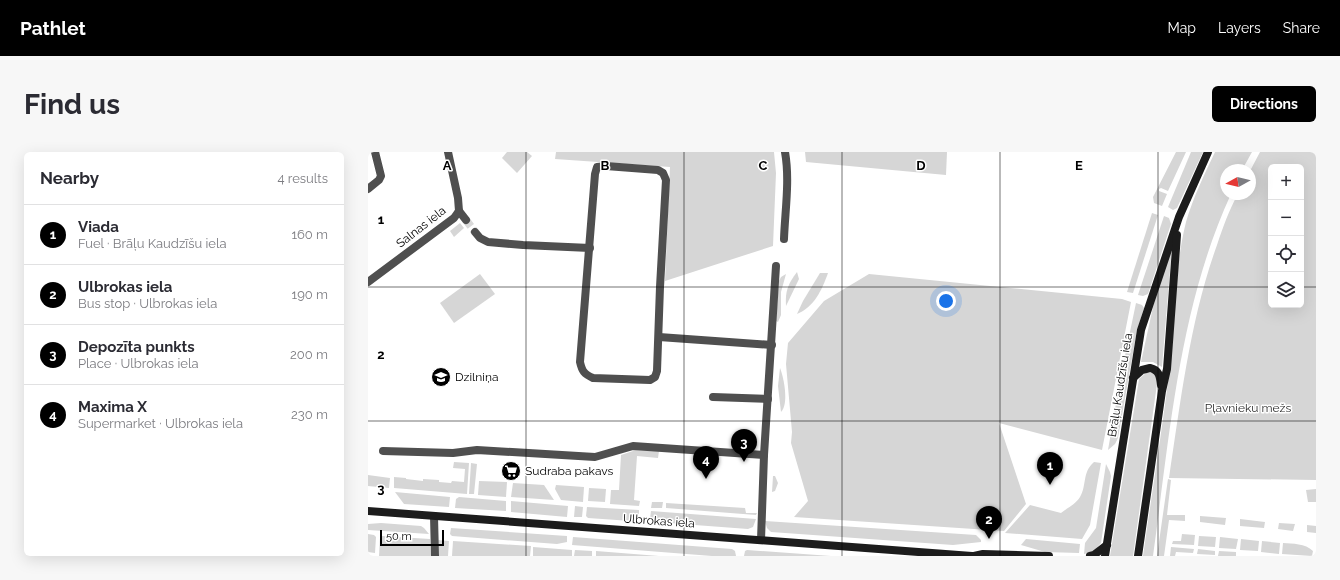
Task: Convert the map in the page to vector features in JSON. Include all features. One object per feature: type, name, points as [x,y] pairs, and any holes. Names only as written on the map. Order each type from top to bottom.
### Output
[{"type":"street","points":[[368,189],[379,180],[380,176],[375,152]]},
{"type":"street","name":"Salnas iela","points":[[368,282],[454,218],[459,211],[458,198],[448,152]]},
{"type":"street","points":[[784,239],[787,175],[785,152]]},
{"type":"street","name":"Brāļu Kaudzīšu iela","points":[[1105,556],[1141,330],[1179,217],[1208,152]]},
{"type":"street","points":[[606,166],[658,170],[663,173],[666,180],[657,371],[655,377],[650,380],[592,378],[585,375],[581,369],[580,362],[590,248],[595,174],[597,167],[606,166]]},
{"type":"street","points":[[459,211],[466,220]]},
{"type":"street","name":"Brāļu Kaudzīšu iela","points":[[1138,556],[1166,369],[1178,222]]},
{"type":"street","points":[[475,232],[480,238],[488,242],[590,248]]},
{"type":"street","points":[[760,540],[776,266]]},
{"type":"street","points":[[659,337],[772,345]]},
{"type":"street","points":[[1133,378],[1142,370],[1150,368],[1154,369],[1158,372],[1160,377],[1162,391]]},
{"type":"street","points":[[713,397],[768,399]]},
{"type":"street","points":[[382,451],[453,452],[477,450],[595,457],[633,446],[764,454]]},
{"type":"street","name":"Ulbrokas iela","points":[[368,511],[973,556],[983,554],[1049,556]]},
{"type":"street","points":[[434,516],[435,556]]},
{"type":"street","points":[[1090,556],[1094,555],[1107,545]]},
{"type":"green space","points":[[507,152],[527,152],[532,156],[517,173],[502,158]]},
{"type":"green space","points":[[556,152],[774,152],[776,173],[773,246],[665,281],[670,167],[555,159]]},
{"type":"green space","points":[[805,152],[947,152],[946,175],[806,162]]},
{"type":"green space","points":[[1176,152],[1186,152],[1168,191],[1161,188],[1159,189],[1159,191],[1167,194],[1162,206],[1154,203],[1153,197]]},
{"type":"green space","points":[[1191,152],[1203,152],[1177,208],[1173,210],[1168,207]]},
{"type":"green space","points":[[1215,152],[1252,152],[1245,164],[1220,164],[1220,200],[1228,200],[1213,237],[1199,281],[1188,326],[1171,418],[1153,556],[1143,556],[1170,367],[1179,258],[1186,222]]},
{"type":"green space","name":"Pļavnieku mežs","points":[[1260,152],[1316,152],[1316,480],[1169,478],[1182,389],[1193,331],[1208,273],[1235,200],[1256,200],[1256,164],[1254,164]]},
{"type":"green space","points":[[1152,213],[1158,215],[1133,293],[1127,292]]},
{"type":"green space","points":[[1164,216],[1169,218],[1171,224],[1148,294],[1143,296],[1138,295]]},
{"type":"green space","points":[[460,223],[464,228],[454,237],[450,231]]},
{"type":"green space","points":[[1172,246],[1162,367],[1153,362],[1141,362],[1153,307]]},
{"type":"green space","points":[[797,272],[799,279],[786,306],[788,288],[791,280]]},
{"type":"green space","points":[[820,273],[828,273],[820,292],[808,307],[797,314],[803,301]]},
{"type":"green space","points":[[480,274],[495,294],[454,323],[440,303]]},
{"type":"green space","points":[[786,274],[781,292],[781,315],[778,322],[776,321],[779,281],[781,277]]},
{"type":"green space","points":[[869,274],[1122,299],[1131,302],[1102,450],[999,423],[1026,504],[1004,531],[794,517],[808,501],[791,443],[792,432],[786,364],[788,343],[824,301]]},
{"type":"green space","points":[[1136,303],[1142,305],[1144,308],[1137,330],[1118,438],[1115,444],[1108,450],[1120,380]]},
{"type":"green space","points":[[780,368],[783,378],[785,397],[785,403],[781,412],[778,386]]},
{"type":"green space","points":[[1146,373],[1152,373],[1157,377],[1157,384],[1133,556],[1110,556],[1139,379]]},
{"type":"green space","points":[[636,450],[659,451],[658,458],[637,456],[634,500],[640,501],[639,506],[610,504],[611,490],[619,490],[621,455]]},
{"type":"green space","points":[[454,462],[469,463],[467,494],[394,488],[394,477],[423,481],[423,479],[439,480],[439,482],[451,483],[452,481],[464,482],[465,469],[453,468]]},
{"type":"green space","points":[[1094,462],[1101,463],[1090,525],[1082,539],[1005,533],[1030,505],[1061,513],[1074,504],[1080,497],[1086,474]]},
{"type":"green space","points":[[471,463],[477,464],[474,494],[469,494]]},
{"type":"green space","points":[[1106,464],[1111,476],[1101,543],[1094,551],[1084,554],[1085,543],[1096,528]]},
{"type":"green space","points":[[368,475],[390,478],[389,488],[368,486]]},
{"type":"green space","points":[[773,476],[775,476],[778,483],[775,491],[772,492]]},
{"type":"green space","points":[[1168,479],[1171,480],[1167,515],[1185,515],[1185,521],[1169,520],[1164,556],[1157,556]]},
{"type":"green space","points":[[479,481],[507,482],[506,497],[478,495]]},
{"type":"green space","points":[[513,483],[544,485],[554,500],[511,497]]},
{"type":"green space","points":[[556,485],[584,487],[583,502],[561,500],[555,489]]},
{"type":"green space","points":[[589,488],[606,489],[605,502],[588,501]]},
{"type":"green space","points":[[1316,489],[1316,502],[1308,502],[1306,490]]},
{"type":"green space","points":[[395,492],[450,497],[449,507],[404,504]]},
{"type":"green space","points":[[459,497],[506,501],[506,511],[455,508],[456,499]]},
{"type":"green space","points":[[511,501],[568,506],[567,517],[511,512]]},
{"type":"green space","points":[[652,502],[663,502],[662,508],[651,508]]},
{"type":"green space","points":[[666,503],[745,508],[746,513],[757,513],[756,515],[666,508]]},
{"type":"green space","points":[[575,506],[583,507],[582,517],[574,517]]},
{"type":"green space","points":[[587,507],[639,510],[639,514],[631,521],[588,518],[586,516]]},
{"type":"green space","points":[[651,511],[756,519],[753,527],[748,529],[655,522],[650,519]]},
{"type":"green space","points":[[1200,516],[1226,518],[1225,525],[1200,522]]},
{"type":"green space","points":[[1240,519],[1265,522],[1264,528],[1240,526]]},
{"type":"green space","points":[[765,521],[976,535],[981,542],[953,545],[771,532],[767,528]]},
{"type":"green space","points":[[381,523],[421,526],[429,534],[368,530],[368,524]]},
{"type":"green space","points":[[1279,523],[1295,524],[1293,531],[1278,529]]},
{"type":"green space","points":[[1307,525],[1316,526],[1316,533],[1307,532]]},
{"type":"green space","points":[[451,528],[567,536],[567,542],[557,544],[452,536],[450,534]]},
{"type":"green space","points":[[368,534],[376,537],[375,553],[368,552]]},
{"type":"green space","points":[[1182,534],[1195,535],[1194,545],[1172,544],[1173,541],[1181,541]]},
{"type":"green space","points":[[382,536],[430,539],[431,556],[379,556],[380,538]]},
{"type":"green space","points":[[1199,536],[1216,537],[1215,547],[1198,546]]},
{"type":"green space","points":[[573,537],[732,549],[735,551],[736,556],[712,556],[572,545]]},
{"type":"green space","points":[[1220,537],[1238,539],[1236,549],[1219,548]]},
{"type":"green space","points":[[1026,539],[1080,544],[1079,553],[1045,552],[1021,545]]},
{"type":"green space","points":[[1241,539],[1259,541],[1258,551],[1240,550]]},
{"type":"green space","points":[[438,540],[449,541],[448,556],[439,556]]},
{"type":"green space","points":[[453,541],[531,546],[530,556],[452,556]]},
{"type":"green space","points":[[1262,541],[1280,543],[1279,554],[1261,552]]},
{"type":"green space","points":[[1283,543],[1299,544],[1310,548],[1313,551],[1312,556],[1282,554]]},
{"type":"green space","points":[[533,547],[572,550],[572,556],[533,556]]},
{"type":"green space","points":[[1171,547],[1194,549],[1193,553],[1176,552],[1175,556],[1170,556]]},
{"type":"green space","points":[[1198,549],[1215,551],[1215,555],[1197,554]]},
{"type":"green space","points":[[575,550],[592,551],[592,556],[574,556]]},
{"type":"green space","points":[[596,551],[659,556],[596,556]]},
{"type":"green space","points":[[745,551],[831,556],[744,556]]},
{"type":"green space","points":[[1219,551],[1236,552],[1236,556],[1218,556]]},
{"type":"tunnel","points":[[466,220],[475,232]]},
{"type":"place","name":"Dzilniņa","points":[[441,377]]},
{"type":"place","name":"Depozīta punkts","points":[[744,462]]},
{"type":"place","name":"Sudraba pakavs","points":[[511,471]]},
{"type":"place","name":"Maxima X","points":[[706,479]]},
{"type":"place","name":"Viada","points":[[1050,485]]},
{"type":"place","name":"Ulbrokas iela","points":[[989,539]]}]
